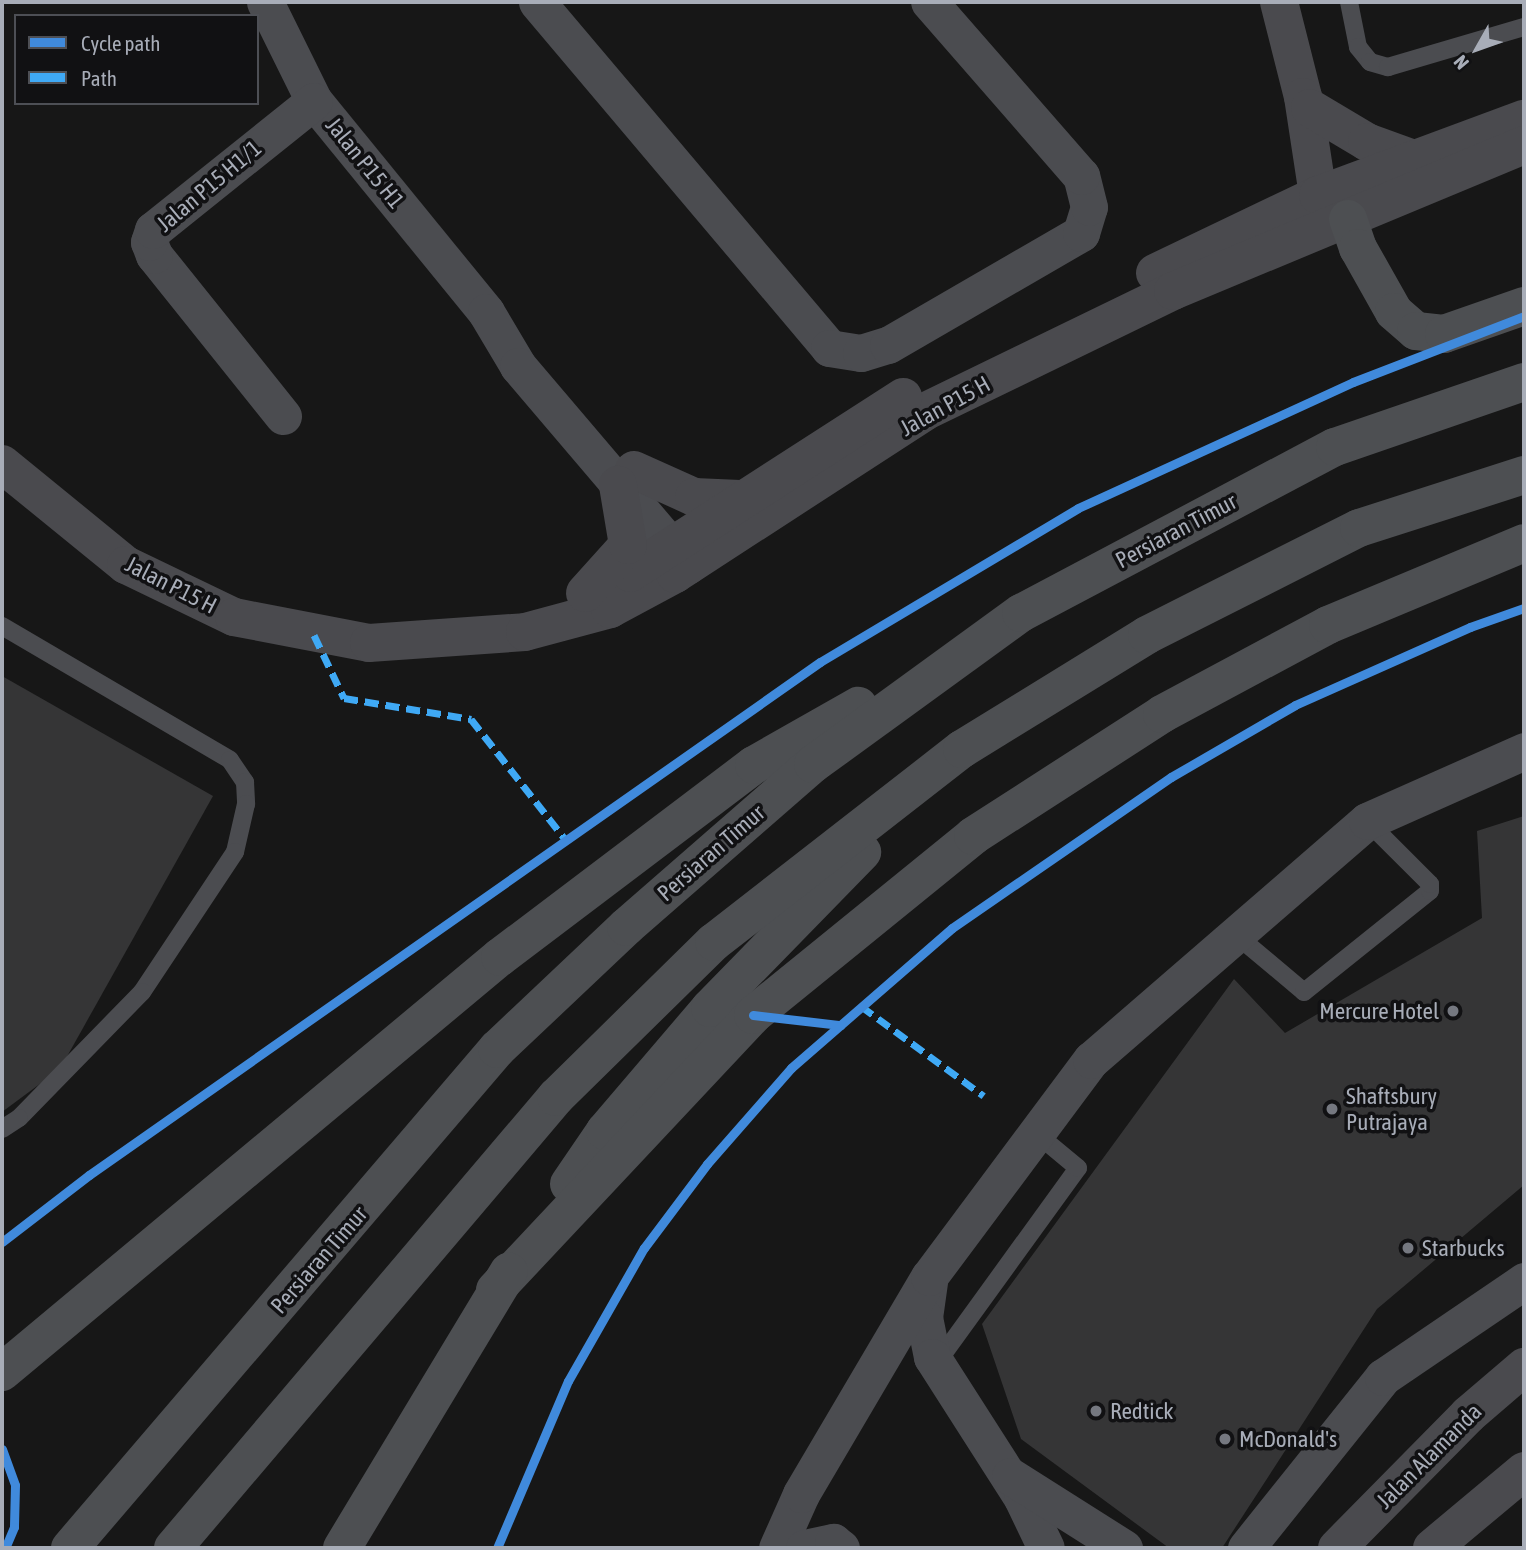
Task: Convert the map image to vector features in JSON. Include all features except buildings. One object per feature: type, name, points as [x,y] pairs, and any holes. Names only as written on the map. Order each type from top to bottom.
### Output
[{"type":"main road","points":[[1338,215],[1394,312],[1416,331],[1444,334],[1524,306]]},
{"type":"main road","name":"Persiaran Timur","points":[[70,1548],[497,1049],[626,927],[813,764],[1021,613],[1335,447],[1524,382]]},
{"type":"main road","points":[[173,1548],[556,1097],[714,942],[962,748],[1147,635],[1359,528],[1524,475]]},
{"type":"main road","points":[[495,1290],[753,1015],[973,836],[1162,714],[1316,631],[1524,543]]},
{"type":"main road","points":[[2,1371],[500,957],[754,765],[1021,613]]},
{"type":"main road","points":[[342,1548],[495,1290],[605,1131],[710,1008],[962,748]]},
{"type":"street","name":"Jalan P15 H1","points":[[265,2],[314,101],[486,312],[537,353],[626,477],[688,550]]},
{"type":"street","points":[[537,2],[830,348],[861,353],[888,345],[1081,233],[1089,207],[1081,176],[929,2]]},
{"type":"street","points":[[1279,2],[1305,105],[1338,215],[1411,158],[1524,119]]},
{"type":"street","name":"Jalan P15 H1/1","points":[[283,416],[154,256],[149,242],[153,230],[314,101]]},
{"type":"street","points":[[1305,105],[1367,142],[1411,158]]},
{"type":"street","points":[[1267,218],[1289,181],[1305,105]]},
{"type":"street","name":"Jalan P15 H","points":[[369,643],[533,610],[606,587],[688,550],[924,412],[1173,291],[1338,215],[1524,145]]},
{"type":"street","name":"Jalan P15 H","points":[[2,464],[126,565],[234,617],[369,643],[525,632],[610,609],[688,550],[740,499],[914,390],[1267,218],[1338,215]]},
{"type":"street","points":[[585,593],[628,545],[626,477],[694,496],[740,499]]},
{"type":"street","points":[[777,1548],[801,1494],[867,1378],[929,1278],[1091,1060],[1367,821],[1524,751]]},
{"type":"street","points":[[929,1278],[924,1317],[934,1360],[1007,1474],[1046,1548]]},
{"type":"street","points":[[1246,1548],[1383,1377],[1523,1285]]},
{"type":"street","points":[[867,1378],[904,1351],[934,1360]]},
{"type":"street","name":"Jalan Alamanda","points":[[1337,1548],[1468,1415],[1524,1367]]},
{"type":"street","points":[[1432,1548],[1524,1471]]},
{"type":"street","points":[[1007,1474],[1117,1547]]},
{"type":"street","points":[[803,1548],[833,1542],[841,1548]]},
{"type":"lane","points":[[1349,2],[1358,47],[1370,62],[1388,67],[1524,27]]},
{"type":"lane","points":[[2,626],[230,760],[245,782],[246,804],[235,852],[142,992],[19,1118],[2,1129]]},
{"type":"lane","points":[[1235,934],[1304,992],[1424,896],[1430,884],[1367,821]]},
{"type":"lane","points":[[934,1360],[1078,1168],[1036,1133]]},
{"type":"marked path","points":[[314,635],[344,698],[471,719],[565,839]]},
{"type":"marked path","points":[[861,1006],[984,1096]]},
{"type":"cycle path","points":[[2,1242],[89,1175],[820,662],[1078,508],[1353,382],[1524,316]]},
{"type":"cycle path","points":[[497,1548],[568,1381],[644,1248],[707,1164],[791,1068],[952,928],[1171,777],[1295,705],[1470,627],[1524,608]]},
{"type":"cycle path","points":[[753,1015],[840,1025]]},
{"type":"cycle path","points":[[2,1449],[15,1485],[14,1527],[5,1548]]},
{"type":"place","name":"Mercure Hotel","points":[[1453,1011]]},
{"type":"place","name":"Shaftsbury Putrajaya","points":[[1332,1109]]},
{"type":"place","name":"Starbucks","points":[[1408,1248]]},
{"type":"place","name":"Redtick","points":[[1096,1411]]},
{"type":"place","name":"McDonald's","points":[[1225,1439]]}]
